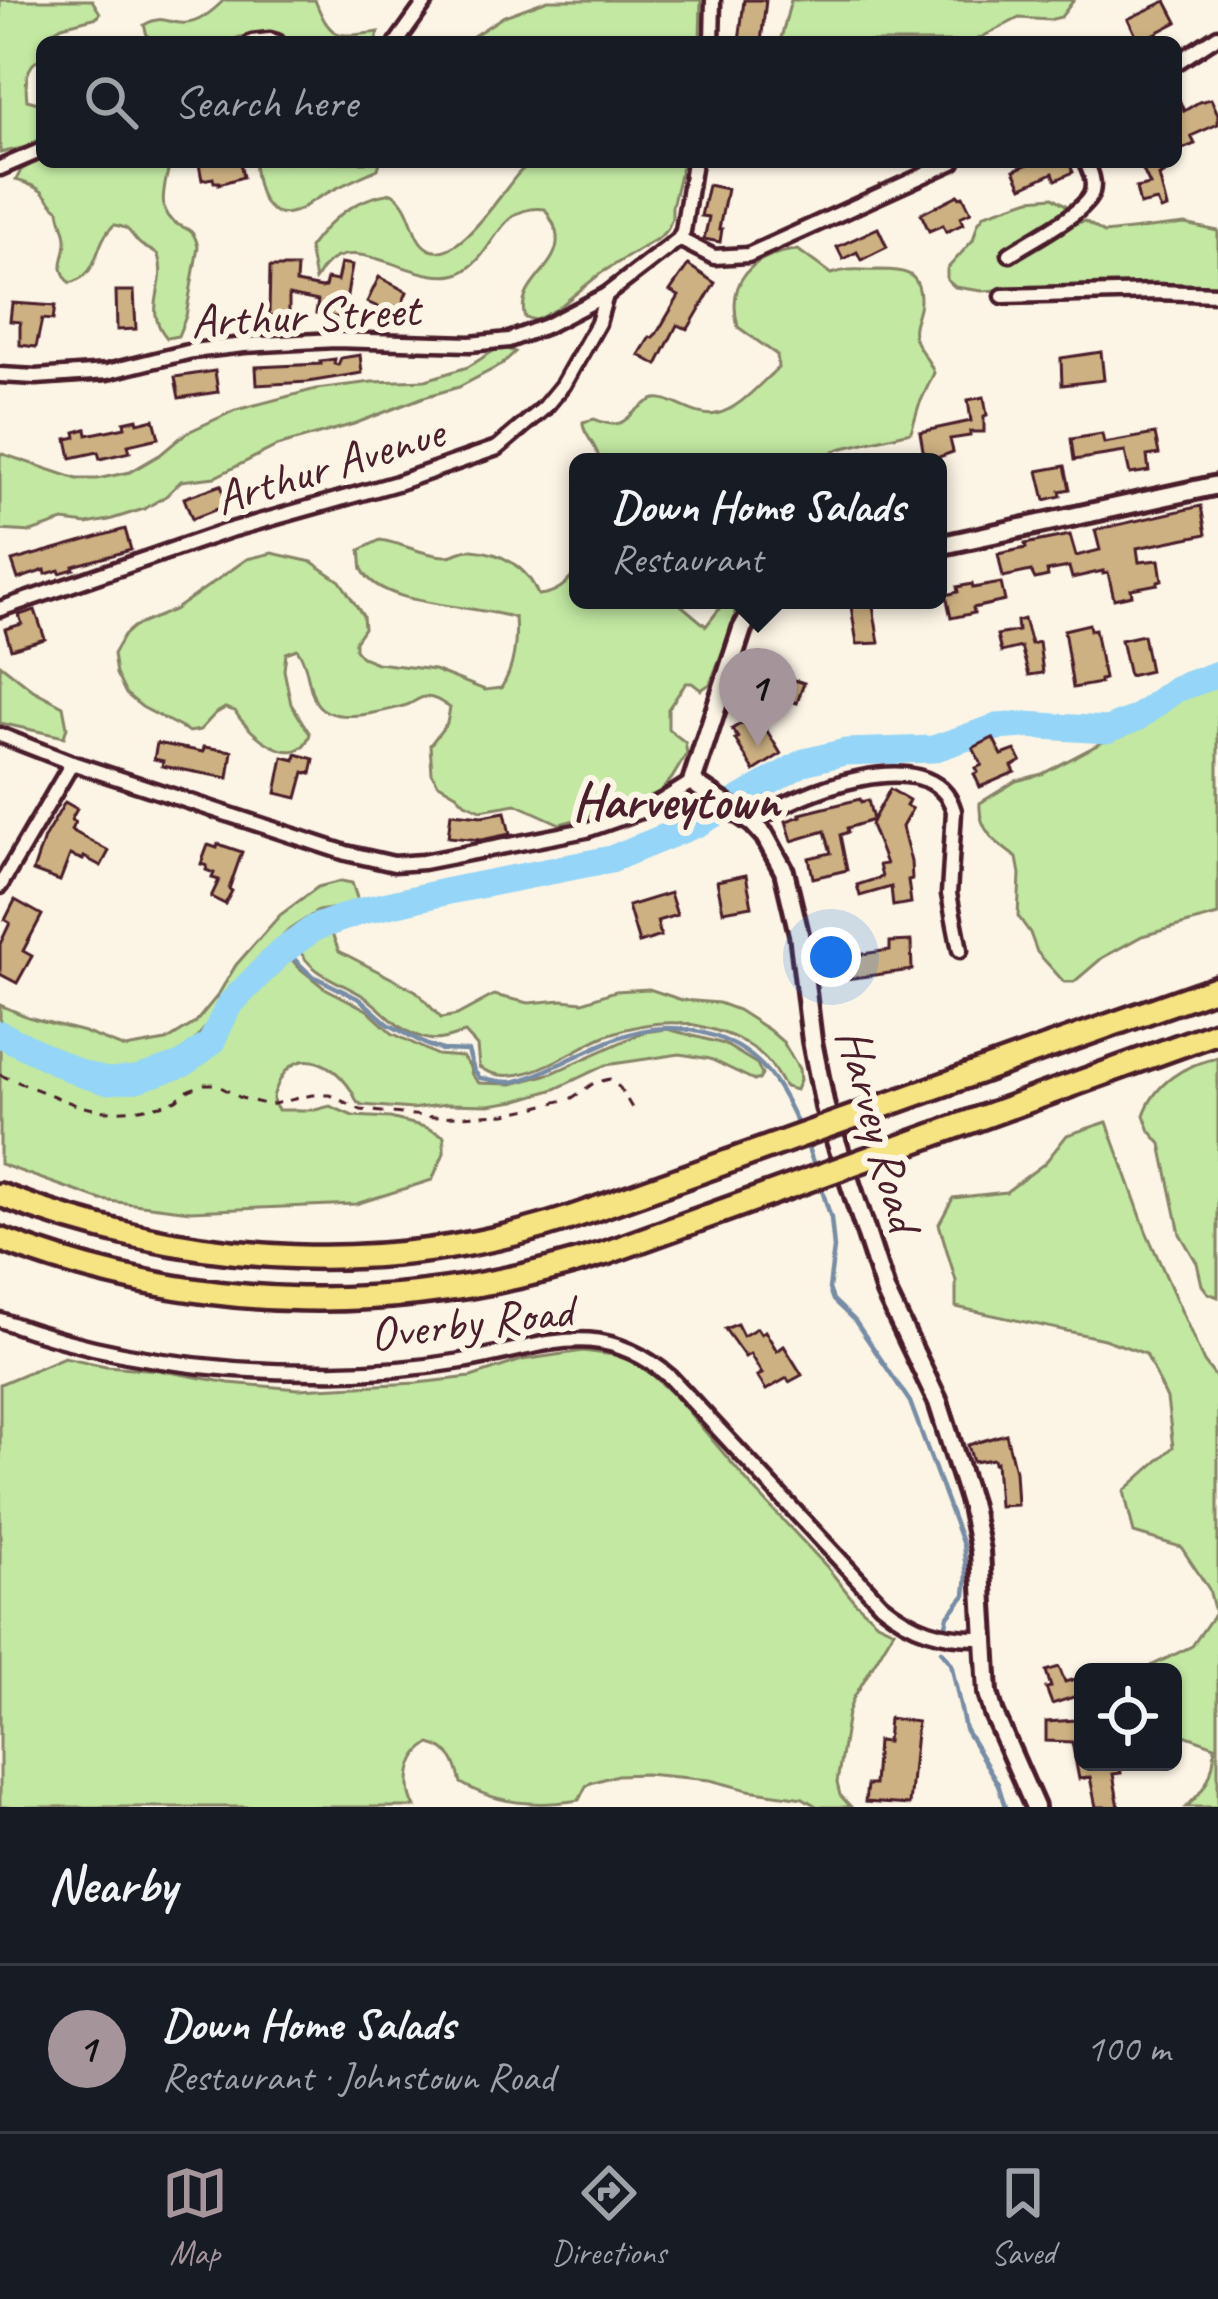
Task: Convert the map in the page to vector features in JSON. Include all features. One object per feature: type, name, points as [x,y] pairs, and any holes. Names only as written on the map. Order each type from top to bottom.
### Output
[{"type":"highway","points":[[0,1195],[151,1241],[256,1256],[416,1252],[508,1236],[590,1211],[1218,987]]},
{"type":"highway","points":[[0,1239],[144,1283],[232,1296],[303,1300],[466,1288],[606,1253],[1218,1032]]},
{"type":"street","points":[[401,36],[427,0]]},
{"type":"street","points":[[712,36],[713,0]]},
{"type":"street","points":[[1182,59],[1218,36]]},
{"type":"street","points":[[0,167],[36,153]]},
{"type":"street","points":[[693,168],[679,239],[714,257],[748,255],[940,168]]},
{"type":"street","points":[[1010,254],[1084,204],[1093,183],[1088,168]]},
{"type":"street","name":"Arthur Street","points":[[0,375],[107,372],[192,351],[244,345],[334,340],[490,343],[526,335],[606,296],[679,239]]},
{"type":"street","points":[[1003,296],[1218,294]]},
{"type":"street","name":"Arthur Avenue","points":[[0,609],[227,531],[397,484],[487,453],[521,429],[563,385],[598,323],[606,296]]},
{"type":"street","points":[[947,544],[1218,485]]},
{"type":"street","points":[[0,735],[346,853],[394,864],[423,862],[586,830],[652,807],[692,782],[742,629],[753,609]]},
{"type":"street","points":[[0,886],[72,763]]},
{"type":"street","points":[[748,819],[839,783],[904,776],[938,784],[954,811],[949,894],[960,950]]},
{"type":"street","name":"Harvey Road","points":[[692,782],[765,836],[793,901],[818,1079],[886,1294],[938,1402],[965,1485],[980,1551],[986,1677],[994,1714],[1035,1807]]},
{"type":"street","name":"Overby Road","points":[[0,1320],[107,1351],[281,1372],[428,1366],[565,1341],[622,1346],[670,1377],[881,1604],[923,1631],[983,1638]]},
{"type":"path","points":[[0,1076],[104,1111],[166,1104],[189,1090],[215,1084],[241,1098],[269,1105],[330,1095],[361,1110],[407,1117],[506,1114],[572,1098],[610,1079],[632,1108]]},
{"type":"green space","points":[[0,0],[92,0],[98,17],[62,26],[51,36],[36,36],[36,61],[26,87],[27,100],[36,102],[36,141],[0,153]]},
{"type":"green space","points":[[224,0],[315,0],[326,23],[338,33],[379,32],[377,36],[147,36],[144,25],[156,20],[192,22]]},
{"type":"green space","points":[[548,0],[701,0],[700,36],[473,36],[504,16]]},
{"type":"green space","points":[[791,0],[1074,0],[1061,17],[1019,18],[984,36],[782,36]]},
{"type":"green space","points":[[36,161],[36,168],[169,168],[164,208],[171,220],[191,232],[198,247],[178,336],[167,338],[156,317],[158,255],[126,229],[114,225],[87,273],[70,283],[62,267],[66,238],[59,210],[38,189],[16,180],[21,170]]},
{"type":"green space","points":[[255,168],[378,168],[283,214],[268,206]]},
{"type":"green space","points":[[525,168],[682,168],[672,218],[660,237],[536,320],[525,318],[523,306],[552,258],[557,237],[545,209],[516,214],[460,273],[427,274],[355,255],[339,257],[315,280],[309,248],[355,205],[392,193],[404,206],[417,237],[427,248],[439,251],[465,238]]},
{"type":"green space","points":[[1053,197],[1067,206],[1065,213],[1009,248],[1039,243],[1085,221],[1104,233],[1185,224],[1218,231],[1218,287],[1100,284],[982,291],[955,287],[947,280],[947,269],[973,240],[985,214],[1030,199]]},
{"type":"green space","points":[[798,250],[831,274],[896,271],[909,274],[917,283],[920,300],[914,334],[934,373],[911,432],[832,453],[597,453],[583,422],[621,423],[658,399],[716,414],[741,401],[778,368],[777,355],[738,327],[735,310],[746,272]]},
{"type":"green space","points":[[505,348],[515,352],[501,365],[459,387],[277,446],[215,477],[181,481],[144,509],[87,524],[63,521],[31,532],[0,530],[0,453],[77,479],[97,479],[130,472],[186,433],[236,410],[316,389],[426,380],[468,367]]},
{"type":"green space","points":[[380,540],[436,555],[483,551],[520,569],[538,595],[569,579],[569,609],[686,609],[706,626],[719,609],[734,609],[735,619],[710,684],[701,690],[686,683],[668,709],[668,729],[685,742],[687,753],[672,778],[661,791],[630,805],[560,824],[516,804],[481,810],[437,783],[432,773],[430,745],[447,723],[450,708],[424,697],[372,713],[333,714],[316,702],[297,649],[286,653],[284,670],[291,704],[310,734],[294,750],[272,746],[235,711],[225,708],[200,730],[189,732],[126,694],[113,654],[124,635],[174,610],[247,559],[272,553],[312,562],[340,581],[363,616],[364,628],[355,641],[362,657],[434,670],[485,690],[501,688],[514,654],[515,618],[388,591],[372,582],[362,567],[360,550]]},
{"type":"green space","points":[[0,664],[63,706],[64,737],[0,723]]},
{"type":"green space","points":[[1218,680],[1218,915],[1142,936],[1102,958],[1074,982],[1064,982],[1037,952],[1018,916],[1017,858],[985,828],[980,803],[1016,781],[1127,735],[1163,706]]},
{"type":"green space","points":[[352,883],[358,901],[318,911],[289,930],[226,993],[216,1014],[175,1058],[128,1072],[100,1074],[0,1025],[0,1005],[125,1048],[166,1041],[195,1023],[236,965],[280,915],[318,887]]},
{"type":"green space","points":[[315,933],[332,934],[339,951],[416,991],[441,1018],[457,1015],[494,995],[529,1003],[583,1002],[615,991],[649,989],[682,1000],[719,1003],[738,1010],[783,1042],[800,1080],[796,1090],[785,1087],[751,1047],[695,1025],[670,1023],[607,1035],[528,1072],[495,1074],[479,1067],[477,1046],[465,1033],[438,1040],[417,1036],[365,997],[310,965],[298,947]]},
{"type":"green space","points":[[291,958],[323,987],[367,1010],[392,1033],[437,1055],[462,1057],[479,1083],[512,1084],[552,1073],[644,1032],[667,1029],[724,1044],[757,1064],[762,1075],[754,1080],[710,1059],[680,1054],[606,1065],[515,1101],[412,1109],[363,1105],[332,1069],[320,1063],[297,1063],[287,1070],[275,1092],[278,1110],[330,1106],[353,1116],[390,1118],[425,1127],[444,1136],[444,1153],[432,1180],[356,1204],[190,1211],[101,1200],[0,1164],[0,1038],[74,1078],[112,1086],[140,1085],[199,1061],[227,1028],[255,978]]},
{"type":"green space","points":[[1218,1058],[1218,1297],[1202,1285],[1197,1263],[1180,1234],[1161,1144],[1144,1115],[1156,1093],[1173,1077]]},
{"type":"green space","points":[[1107,1122],[1146,1231],[1204,1362],[1218,1380],[1218,1807],[1186,1807],[1208,1780],[1215,1746],[1182,1734],[1182,1663],[1157,1663],[1192,1646],[1215,1613],[1209,1589],[1181,1547],[1134,1533],[1124,1491],[1173,1447],[1167,1399],[1146,1354],[1104,1339],[956,1307],[956,1281],[939,1224],[953,1198],[1006,1192],[1045,1163],[1067,1135]]},
{"type":"green space","points":[[583,1351],[614,1355],[645,1368],[677,1398],[854,1601],[894,1630],[848,1713],[837,1783],[851,1807],[818,1807],[803,1798],[710,1780],[645,1774],[617,1775],[591,1783],[579,1800],[518,1802],[461,1783],[452,1758],[430,1744],[417,1755],[410,1772],[415,1807],[0,1807],[0,1384],[64,1357],[298,1389],[471,1377],[522,1360]]},
{"type":"building","points":[[744,0],[766,0],[762,36],[740,36]]},
{"type":"building","points":[[1166,1],[1177,22],[1150,36],[1136,36],[1128,19]]},
{"type":"building","points":[[1211,99],[1218,124],[1191,136],[1195,144],[1182,149],[1182,106],[1184,111]]},
{"type":"building","points":[[200,168],[241,168],[243,177],[219,184],[213,178],[202,180]]},
{"type":"building","points":[[1071,168],[1073,172],[1056,180],[1053,173],[1022,187],[1014,170]]},
{"type":"building","points":[[1142,168],[1162,168],[1167,208],[1161,210],[1157,201],[1140,205],[1136,188],[1150,185]]},
{"type":"building","points":[[708,185],[727,189],[720,242],[704,239],[709,217],[701,216]]},
{"type":"building","points":[[958,195],[971,212],[960,217],[963,224],[946,232],[943,225],[929,231],[921,214]]},
{"type":"building","points":[[878,228],[887,247],[861,260],[857,252],[843,259],[837,247]]},
{"type":"building","points":[[341,263],[352,265],[343,319],[316,313],[318,301],[289,295],[289,316],[269,315],[270,267],[297,267],[296,283],[321,288],[327,279],[337,281]]},
{"type":"building","points":[[688,265],[715,283],[688,329],[677,325],[657,365],[639,355],[679,296],[670,291]]},
{"type":"building","points":[[379,277],[407,292],[400,309],[392,305],[387,311],[367,302]]},
{"type":"building","points":[[116,291],[134,291],[136,329],[117,330]]},
{"type":"building","points":[[12,303],[55,306],[53,320],[42,319],[36,347],[20,345],[20,322],[10,321]]},
{"type":"building","points":[[1101,352],[1104,380],[1062,385],[1061,358]]},
{"type":"building","points":[[360,355],[362,373],[257,385],[256,367],[335,359],[338,365],[341,358]]},
{"type":"building","points":[[215,371],[218,392],[179,398],[175,377]]},
{"type":"building","points":[[984,397],[984,432],[950,439],[953,452],[947,454],[924,453],[920,432],[971,421],[968,400]]},
{"type":"building","points":[[137,419],[138,423],[154,419],[159,438],[128,445],[130,452],[100,459],[98,452],[71,458],[67,439],[76,437],[75,432],[86,429],[87,435],[125,427],[124,422]]},
{"type":"building","points":[[1102,434],[1104,443],[1155,434],[1159,454],[1147,456],[1149,471],[1130,474],[1125,452],[1074,460],[1071,439]]},
{"type":"building","points":[[1065,466],[1070,489],[1045,500],[1038,471]]},
{"type":"building","points":[[221,485],[228,505],[192,519],[184,498]]},
{"type":"building","points":[[1201,506],[1206,534],[1137,548],[1139,562],[1159,560],[1162,580],[1131,589],[1132,595],[1114,599],[1108,573],[1103,571],[1072,578],[1069,567],[1035,579],[1031,571],[1003,577],[998,554],[1026,548],[1025,544],[1070,535],[1076,556],[1100,550],[1095,530]]},
{"type":"building","points":[[125,529],[131,550],[60,573],[46,574],[45,570],[18,579],[12,561]]},
{"type":"building","points":[[1001,583],[1005,601],[951,618],[947,595],[958,592],[957,587],[972,584],[973,588]]},
{"type":"building","points":[[851,609],[873,609],[879,643],[857,644]]},
{"type":"building","points":[[35,610],[45,639],[11,649],[5,629],[22,624],[19,615]]},
{"type":"building","points":[[1024,619],[1031,644],[1039,642],[1043,673],[1029,675],[1021,647],[1001,652],[997,635],[1018,631],[1017,621]]},
{"type":"building","points":[[1089,624],[1090,630],[1095,629],[1104,679],[1073,688],[1064,630]]},
{"type":"building","points":[[1143,635],[1150,671],[1129,676],[1121,640]]},
{"type":"building","points":[[760,669],[804,683],[797,703],[754,687]]},
{"type":"building","points":[[745,721],[752,733],[764,726],[781,754],[754,771],[732,729]]},
{"type":"building","points":[[993,738],[1002,755],[1015,750],[1021,761],[1012,766],[1015,772],[980,787],[974,774],[982,765],[973,748]]},
{"type":"building","points":[[157,743],[203,752],[204,747],[232,751],[228,778],[162,766],[163,761],[154,759]]},
{"type":"building","points":[[296,754],[314,759],[311,774],[304,772],[297,798],[276,793],[283,757],[295,760]]},
{"type":"building","points":[[890,789],[909,800],[906,806],[912,809],[902,827],[911,862],[911,903],[893,906],[891,887],[860,896],[857,885],[882,877],[879,865],[886,864],[871,825]]},
{"type":"building","points":[[860,799],[868,800],[873,820],[840,835],[847,870],[813,878],[809,858],[831,853],[825,831],[792,841],[786,821]]},
{"type":"building","points":[[65,802],[77,809],[71,830],[109,851],[101,866],[70,855],[60,881],[33,871],[44,838]]},
{"type":"building","points":[[505,812],[510,834],[481,840],[448,837],[451,813]]},
{"type":"building","points":[[218,844],[242,852],[225,904],[211,897],[219,880],[201,864],[208,845],[217,848]]},
{"type":"building","points":[[746,875],[752,906],[723,911],[717,881]]},
{"type":"building","points":[[670,893],[677,915],[657,921],[661,936],[639,943],[628,906]]},
{"type":"building","points":[[15,900],[42,915],[23,951],[32,956],[17,983],[0,974],[0,944]]},
{"type":"building","points":[[911,941],[912,970],[838,980],[835,958],[890,950],[890,942]]},
{"type":"building","points":[[737,1324],[743,1336],[757,1328],[761,1334],[765,1331],[777,1351],[784,1346],[802,1375],[766,1390],[750,1354],[745,1357],[725,1329]]},
{"type":"building","points":[[1006,1434],[1017,1505],[999,1506],[996,1462],[973,1462],[968,1445]]},
{"type":"building","points":[[1059,1667],[1065,1682],[1074,1679],[1074,1697],[1052,1704],[1046,1671]]},
{"type":"building","points":[[889,1718],[917,1722],[909,1805],[865,1802],[867,1785],[874,1785],[877,1741],[887,1742]]},
{"type":"building","points":[[1074,1720],[1074,1753],[1072,1742],[1046,1741],[1046,1722]]},
{"type":"building","points":[[1077,1771],[1121,1771],[1113,1774],[1119,1807],[1096,1807],[1090,1777],[1079,1779]]},
{"type":"waterway","points":[[0,1034],[79,1073],[106,1081],[137,1079],[183,1064],[211,1043],[229,1005],[279,954],[314,928],[362,911],[611,859],[697,824],[804,762],[845,752],[933,749],[997,727],[1107,730],[1137,718],[1176,689],[1218,674]]},
{"type":"waterway","points":[[285,950],[311,975],[361,1000],[388,1024],[427,1045],[468,1051],[480,1078],[522,1080],[635,1032],[672,1028],[714,1036],[745,1051],[768,1072],[800,1129]]},
{"type":"waterway","points":[[805,1139],[815,1168]]},
{"type":"waterway","points":[[820,1184],[831,1218],[834,1248],[829,1289],[833,1300],[855,1321],[910,1402],[963,1545],[965,1595],[946,1625]]},
{"type":"waterway","points":[[941,1651],[951,1663],[965,1729],[998,1784],[1005,1807]]},
{"type":"place","name":"Down Home Salads","points":[[758,747]]},
{"type":"district","name":"Harveytown","points":[[676,800]]}]
